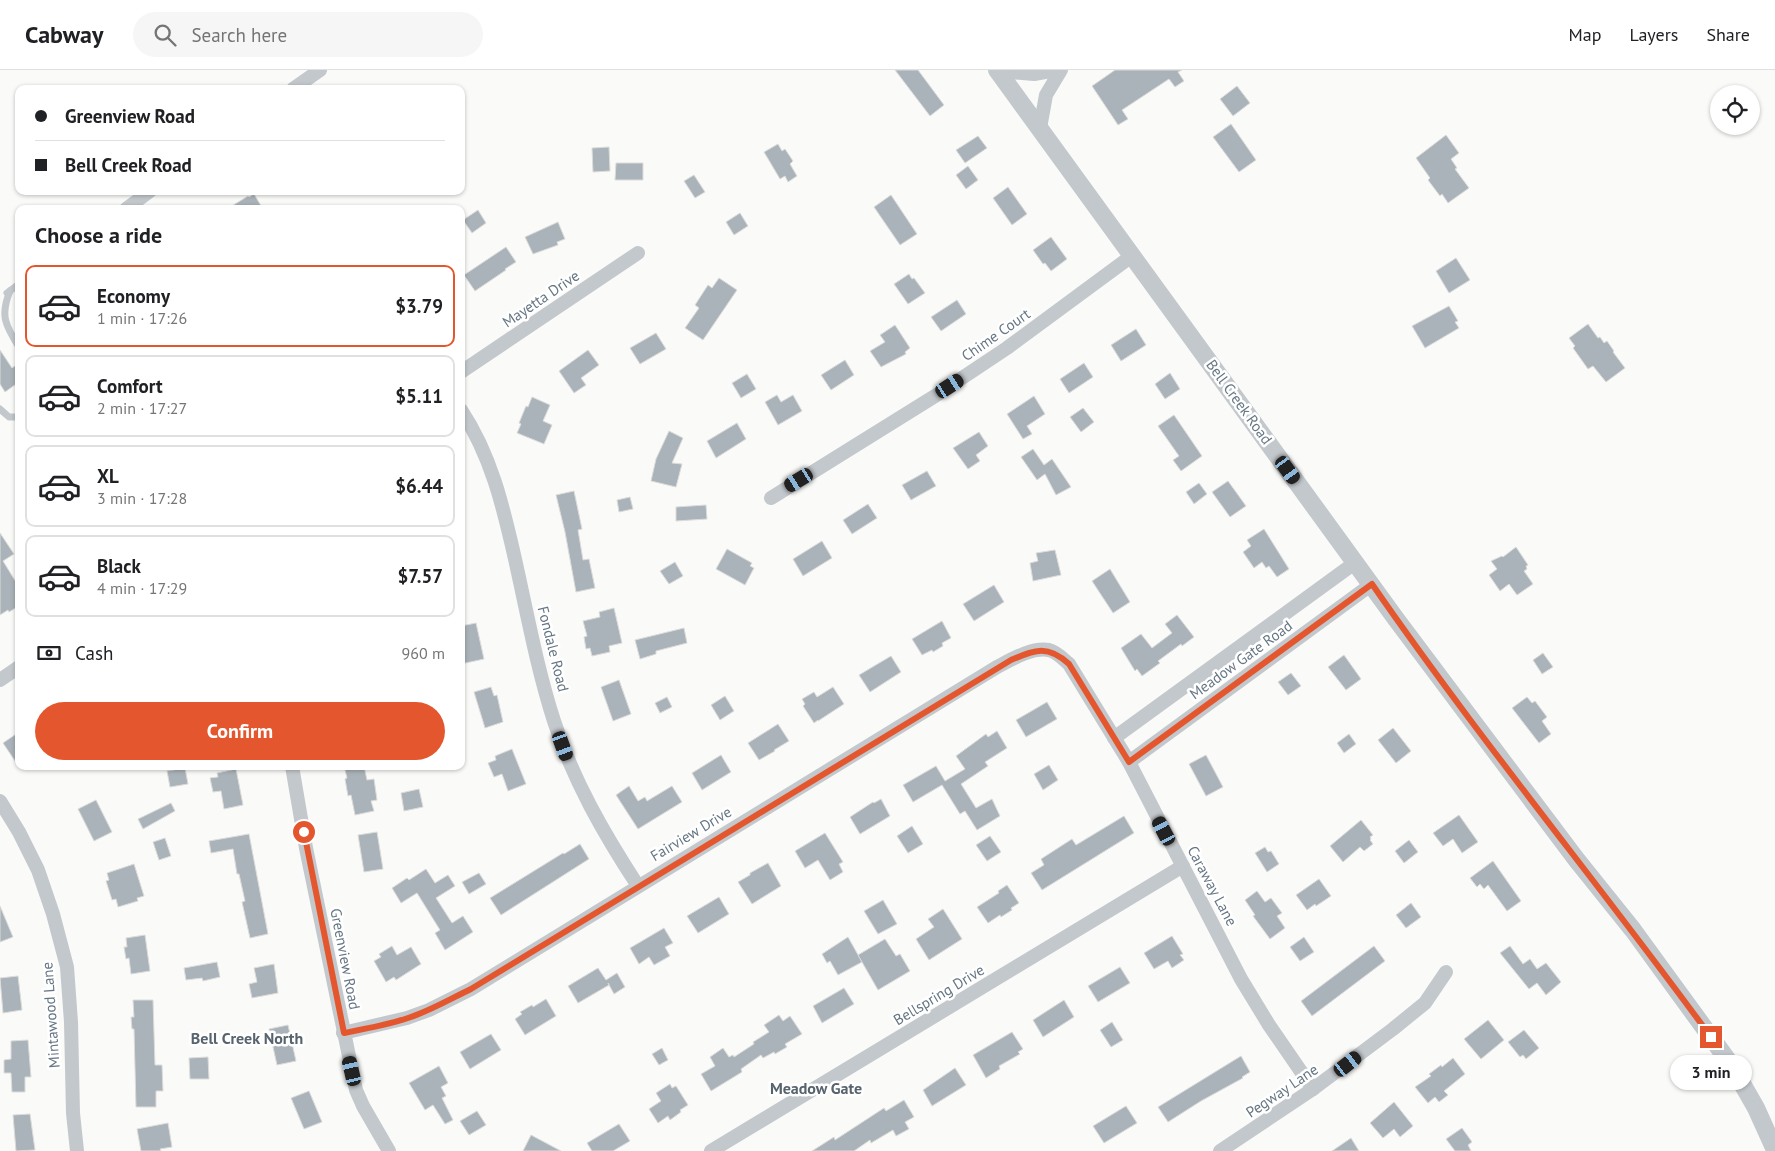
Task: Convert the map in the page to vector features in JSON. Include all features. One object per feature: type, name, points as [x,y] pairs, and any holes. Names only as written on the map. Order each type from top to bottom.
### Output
[{"type":"street","points":[[299,85],[320,70]]},
{"type":"street","points":[[997,70],[1034,74],[1056,70]]},
{"type":"street","name":"Bell Creek Road","points":[[997,70],[1372,584],[1518,781],[1633,930],[1732,1066],[1756,1108],[1775,1150]]},
{"type":"street","points":[[1040,128],[1046,95],[1061,70]]},
{"type":"street","points":[[131,205],[145,195]]},
{"type":"street","name":"Mayetta Drive","points":[[465,369],[638,253]]},
{"type":"street","name":"Chime Court","points":[[771,498],[920,406],[1070,302],[1133,255]]},
{"type":"street","name":"Fondale Road","points":[[465,417],[479,441],[490,466],[505,514],[531,633],[554,720],[568,760],[612,846],[638,886]]},
{"type":"street","name":"Meadow Gate Road","points":[[1114,738],[1356,562]]},
{"type":"street","name":"Meadow Gate Road","points":[[1129,762],[1372,584]]},
{"type":"street","name":"Fairview Drive","points":[[344,1033],[407,1018],[462,993],[997,667],[1034,650],[1050,650]]},
{"type":"street","name":"Caraway Lane","points":[[1050,650],[1069,664],[1129,762],[1246,987],[1269,1025],[1313,1089]]},
{"type":"street","points":[[0,680],[15,670]]},
{"type":"street","name":"Greenview Road","points":[[293,770],[306,848],[356,1090],[388,1151]]},
{"type":"street","name":"Mintawood Lane","points":[[0,801],[38,870],[53,914],[66,968],[71,1022],[73,1113],[77,1151]]},
{"type":"street","name":"Bellspring Drive","points":[[712,1151],[1183,866]]},
{"type":"street","name":"Pegway Lane","points":[[1220,1151],[1313,1089],[1424,1003],[1446,972]]},
{"type":"lane","points":[[0,298],[15,287]]},
{"type":"lane","points":[[10,291],[1,306],[1,314],[15,341]]},
{"type":"lane","points":[[0,409],[8,417],[15,417]]},
{"type":"building","points":[[895,70],[918,70],[944,105],[930,116]]},
{"type":"building","points":[[1115,70],[1182,70],[1178,72],[1184,81],[1175,87],[1169,79],[1122,110],[1128,119],[1118,125],[1092,86]]},
{"type":"building","points":[[1237,86],[1250,103],[1233,116],[1220,99]]},
{"type":"building","points":[[1231,124],[1256,160],[1239,172],[1213,137]]},
{"type":"building","points":[[1446,135],[1459,153],[1451,159],[1457,168],[1455,169],[1469,188],[1448,203],[1428,180],[1430,178],[1416,158]]},
{"type":"building","points":[[978,136],[987,148],[965,163],[956,150]]},
{"type":"building","points":[[778,144],[782,151],[785,149],[793,161],[790,164],[797,176],[788,182],[785,176],[780,179],[764,152]]},
{"type":"building","points":[[609,147],[610,171],[593,172],[592,148]]},
{"type":"building","points":[[616,163],[643,163],[643,180],[615,180]]},
{"type":"building","points":[[968,166],[978,180],[966,189],[956,175]]},
{"type":"building","points":[[694,175],[705,192],[695,198],[684,181]]},
{"type":"building","points":[[1008,187],[1027,214],[1012,225],[993,198]]},
{"type":"building","points":[[255,195],[261,205],[233,205],[248,196]]},
{"type":"building","points":[[891,195],[917,234],[900,245],[874,207]]},
{"type":"building","points":[[478,210],[486,223],[472,233],[465,223],[465,219]]},
{"type":"building","points":[[740,213],[748,226],[734,235],[726,222]]},
{"type":"building","points":[[558,222],[565,239],[557,242],[558,245],[533,254],[525,237]]},
{"type":"building","points":[[1051,237],[1067,259],[1051,271],[1045,263],[1043,264],[1033,250]]},
{"type":"building","points":[[506,247],[516,262],[475,291],[465,274]]},
{"type":"building","points":[[1456,258],[1470,280],[1449,293],[1436,271]]},
{"type":"building","points":[[909,274],[925,293],[908,304],[894,284]]},
{"type":"building","points":[[719,278],[737,290],[703,340],[685,328],[699,308],[695,305],[708,285],[712,288]]},
{"type":"building","points":[[957,300],[966,314],[941,331],[931,317]]},
{"type":"building","points":[[1449,306],[1458,321],[1455,322],[1459,328],[1425,348],[1412,326]]},
{"type":"building","points":[[1588,324],[1598,338],[1600,337],[1604,343],[1607,341],[1625,368],[1606,382],[1593,366],[1588,369],[1573,348],[1575,346],[1569,338]]},
{"type":"building","points":[[895,325],[910,348],[905,352],[906,354],[881,367],[870,351],[885,342],[880,335]]},
{"type":"building","points":[[1136,329],[1146,345],[1121,361],[1111,345]]},
{"type":"building","points":[[656,333],[666,349],[640,364],[630,348]]},
{"type":"building","points":[[0,350],[12,368],[15,366],[15,385],[5,392],[0,384]]},
{"type":"building","points":[[588,350],[599,365],[581,378],[586,385],[574,393],[559,371]]},
{"type":"building","points":[[845,360],[854,375],[831,390],[821,375]]},
{"type":"building","points":[[1084,363],[1093,377],[1069,393],[1060,379]]},
{"type":"building","points":[[1170,373],[1180,389],[1165,399],[1155,384]]},
{"type":"building","points":[[747,374],[756,389],[741,398],[732,383]]},
{"type":"building","points":[[777,395],[781,402],[793,395],[802,411],[778,425],[765,402]]},
{"type":"building","points":[[1034,396],[1045,414],[1027,426],[1032,434],[1023,439],[1007,414]]},
{"type":"building","points":[[532,397],[550,405],[543,421],[552,425],[544,444],[517,433],[526,406],[528,407]]},
{"type":"building","points":[[1083,408],[1094,422],[1081,432],[1070,417]]},
{"type":"building","points":[[1174,415],[1202,456],[1181,471],[1173,460],[1179,456],[1158,426]]},
{"type":"building","points":[[737,423],[746,439],[716,458],[707,441]]},
{"type":"building","points":[[669,431],[683,438],[672,463],[682,464],[676,487],[651,481],[656,459]]},
{"type":"building","points":[[979,432],[988,446],[976,455],[980,461],[968,469],[953,448]]},
{"type":"building","points":[[1033,449],[1044,465],[1052,459],[1071,487],[1056,495],[1045,474],[1037,480],[1021,457]]},
{"type":"building","points":[[927,471],[936,486],[911,500],[902,485]]},
{"type":"building","points":[[1228,481],[1246,506],[1230,517],[1212,492]]},
{"type":"building","points":[[1199,483],[1207,494],[1194,504],[1186,492]]},
{"type":"building","points":[[574,491],[582,529],[578,530],[583,560],[589,559],[595,588],[576,592],[556,495]]},
{"type":"building","points":[[630,497],[633,509],[619,512],[617,500]]},
{"type":"building","points":[[868,504],[877,518],[852,534],[843,520]]},
{"type":"building","points":[[706,505],[707,519],[676,521],[676,507]]},
{"type":"building","points":[[1264,529],[1289,569],[1277,577],[1269,566],[1266,568],[1262,562],[1254,568],[1243,552],[1251,546],[1247,540]]},
{"type":"building","points":[[0,533],[14,554],[3,561],[15,580],[15,608],[0,615]]},
{"type":"building","points":[[822,541],[832,558],[803,576],[793,559]]},
{"type":"building","points":[[1516,547],[1528,565],[1524,571],[1533,584],[1517,595],[1509,584],[1500,591],[1489,575],[1497,569],[1491,561],[1503,557]]},
{"type":"building","points":[[727,549],[752,563],[750,566],[754,568],[745,585],[716,569]]},
{"type":"building","points":[[1055,550],[1061,575],[1033,581],[1030,563],[1038,561],[1036,553]]},
{"type":"building","points":[[675,562],[683,576],[669,584],[660,571]]},
{"type":"building","points":[[1110,569],[1130,602],[1113,613],[1092,581]]},
{"type":"building","points":[[994,585],[1004,602],[974,621],[963,604]]},
{"type":"building","points":[[614,608],[622,643],[609,646],[610,652],[592,656],[590,648],[586,649],[584,637],[587,636],[583,621],[600,617],[599,612]]},
{"type":"building","points":[[1177,615],[1194,637],[1158,661],[1160,663],[1142,676],[1137,669],[1135,671],[1121,648],[1141,634],[1152,648],[1172,633],[1165,624]]},
{"type":"building","points":[[942,621],[951,638],[942,643],[943,646],[933,652],[932,650],[922,655],[912,639]]},
{"type":"building","points":[[476,623],[484,659],[465,663],[465,625]]},
{"type":"building","points":[[684,628],[687,643],[656,651],[656,654],[640,659],[635,640]]},
{"type":"building","points":[[1543,653],[1553,667],[1542,674],[1533,660]]},
{"type":"building","points":[[1344,655],[1361,679],[1346,690],[1328,667]]},
{"type":"building","points":[[891,656],[901,672],[870,692],[859,675]]},
{"type":"building","points":[[1291,673],[1301,686],[1288,695],[1278,682]]},
{"type":"building","points":[[619,680],[631,714],[613,721],[601,687]]},
{"type":"building","points":[[491,687],[494,696],[497,695],[503,722],[485,728],[474,692]]},
{"type":"building","points":[[833,687],[844,704],[814,723],[803,706],[805,704],[802,699],[814,692],[817,697]]},
{"type":"building","points":[[725,696],[734,711],[720,720],[711,705]]},
{"type":"building","points":[[667,697],[672,707],[660,713],[655,703]]},
{"type":"building","points":[[1527,697],[1532,703],[1535,701],[1547,717],[1542,721],[1551,734],[1539,743],[1512,708]]},
{"type":"building","points":[[1047,702],[1057,719],[1026,737],[1016,720]]},
{"type":"building","points":[[778,724],[789,741],[759,760],[748,743]]},
{"type":"building","points":[[1393,728],[1411,751],[1396,763],[1378,740]]},
{"type":"building","points":[[997,731],[1007,748],[985,762],[988,766],[961,784],[976,808],[992,799],[1000,816],[977,830],[965,811],[960,814],[942,785],[913,802],[903,785],[936,766],[945,781],[965,769],[956,756],[986,734],[988,737]]},
{"type":"building","points":[[1349,734],[1356,744],[1344,753],[1337,743]]},
{"type":"building","points":[[15,735],[15,761],[3,743]]},
{"type":"building","points":[[512,749],[526,784],[508,791],[502,774],[494,777],[488,763],[496,760],[495,756]]},
{"type":"building","points":[[721,755],[731,772],[702,790],[692,773]]},
{"type":"building","points":[[1206,755],[1223,787],[1206,796],[1189,764]]},
{"type":"building","points":[[1049,765],[1058,780],[1043,790],[1034,774]]},
{"type":"building","points":[[185,770],[188,784],[170,787],[167,771]]},
{"type":"building","points":[[236,770],[243,805],[224,809],[221,791],[213,792],[210,778],[218,777],[217,773]]},
{"type":"building","points":[[345,770],[365,770],[367,780],[374,779],[377,800],[371,801],[374,811],[355,815],[351,795],[348,796],[345,779],[347,778]]},
{"type":"building","points":[[629,786],[638,801],[645,797],[647,801],[672,786],[682,802],[638,829],[616,795]]},
{"type":"building","points":[[419,789],[423,807],[404,811],[401,793]]},
{"type":"building","points":[[881,799],[890,816],[860,834],[850,817]]},
{"type":"building","points":[[96,800],[112,832],[94,841],[78,809]]},
{"type":"building","points":[[171,803],[175,811],[143,829],[138,819]]},
{"type":"building","points":[[1459,815],[1478,842],[1462,853],[1453,839],[1443,846],[1433,833]]},
{"type":"building","points":[[1124,816],[1134,833],[1042,890],[1031,873],[1044,865],[1041,859],[1072,839],[1076,845]]},
{"type":"building","points":[[1361,820],[1373,835],[1370,837],[1370,840],[1373,844],[1364,851],[1360,847],[1343,862],[1330,846]]},
{"type":"building","points":[[912,826],[923,844],[908,853],[897,836]]},
{"type":"building","points":[[377,832],[383,869],[364,872],[358,835]]},
{"type":"building","points":[[825,833],[843,862],[839,864],[843,872],[830,880],[818,860],[805,868],[795,851]]},
{"type":"building","points":[[249,834],[268,934],[250,938],[242,902],[245,901],[239,874],[237,874],[233,849],[211,853],[209,841]]},
{"type":"building","points":[[990,836],[1001,852],[987,861],[976,845]]},
{"type":"building","points":[[165,838],[171,856],[159,860],[153,842]]},
{"type":"building","points":[[1409,840],[1418,852],[1404,863],[1395,851]]},
{"type":"building","points":[[580,844],[589,859],[501,915],[490,898]]},
{"type":"building","points":[[1265,847],[1268,852],[1271,851],[1279,864],[1267,872],[1255,853]]},
{"type":"building","points":[[1493,861],[1521,901],[1507,911],[1488,885],[1484,889],[1480,884],[1477,887],[1470,878]]},
{"type":"building","points":[[768,863],[781,886],[752,904],[738,882]]},
{"type":"building","points":[[134,864],[144,896],[137,898],[138,901],[118,907],[116,899],[112,900],[106,881],[109,880],[107,873]]},
{"type":"building","points":[[426,869],[435,883],[448,875],[455,886],[436,898],[452,923],[463,916],[473,932],[445,950],[435,933],[440,930],[417,893],[401,903],[392,888]]},
{"type":"building","points":[[479,873],[486,884],[469,894],[462,882]]},
{"type":"building","points":[[1319,879],[1331,896],[1307,910],[1296,895]]},
{"type":"building","points":[[1007,885],[1019,903],[1011,908],[1012,910],[988,923],[977,907],[999,893],[998,891]]},
{"type":"building","points":[[1257,891],[1265,902],[1271,898],[1282,913],[1277,916],[1285,928],[1270,939],[1253,916],[1255,915],[1245,900]]},
{"type":"building","points":[[719,897],[729,914],[698,933],[687,916]]},
{"type":"building","points":[[883,900],[897,924],[878,934],[864,911]]},
{"type":"building","points":[[1411,903],[1421,917],[1406,928],[1396,915]]},
{"type":"building","points":[[0,906],[13,937],[0,942]]},
{"type":"building","points":[[943,909],[962,939],[929,960],[916,939],[934,927],[928,919]]},
{"type":"building","points":[[664,928],[673,943],[665,947],[670,956],[654,965],[649,957],[639,964],[630,948]]},
{"type":"building","points":[[145,935],[150,971],[131,974],[129,958],[126,959],[124,947],[127,947],[126,938]]},
{"type":"building","points":[[1172,936],[1183,954],[1180,955],[1184,960],[1172,968],[1168,961],[1154,969],[1144,953]]},
{"type":"building","points":[[848,937],[862,962],[838,975],[830,961],[827,963],[822,954]]},
{"type":"building","points":[[1304,937],[1314,952],[1300,961],[1290,947]]},
{"type":"building","points":[[885,939],[896,956],[900,954],[910,971],[878,990],[858,955]]},
{"type":"building","points":[[392,946],[397,955],[411,947],[421,964],[396,980],[394,977],[386,982],[374,961],[381,957],[379,954]]},
{"type":"building","points":[[1374,946],[1385,961],[1312,1016],[1301,1001]]},
{"type":"building","points":[[1510,946],[1523,964],[1530,959],[1537,969],[1546,963],[1561,982],[1546,995],[1537,983],[1529,989],[1500,953]]},
{"type":"building","points":[[217,962],[220,977],[203,981],[202,978],[186,980],[184,968]]},
{"type":"building","points":[[274,964],[278,993],[252,998],[249,984],[257,982],[254,968]]},
{"type":"building","points":[[1120,967],[1130,983],[1098,1002],[1088,986]]},
{"type":"building","points":[[598,968],[606,980],[617,973],[625,987],[614,994],[608,983],[609,985],[578,1003],[568,986]]},
{"type":"building","points":[[18,976],[22,1010],[3,1013],[0,978]]},
{"type":"building","points":[[844,988],[854,1004],[822,1023],[813,1006]]},
{"type":"building","points":[[546,999],[556,1016],[525,1035],[515,1019],[522,1014],[520,1012]]},
{"type":"building","points":[[133,1000],[153,1000],[155,1065],[162,1065],[163,1091],[156,1091],[156,1107],[136,1107],[134,1029],[132,1029],[131,1017],[134,1017]]},
{"type":"building","points":[[1064,1000],[1074,1017],[1043,1037],[1033,1020]]},
{"type":"building","points":[[779,1015],[783,1021],[790,1016],[802,1034],[785,1044],[787,1047],[775,1054],[774,1052],[763,1058],[761,1055],[741,1069],[742,1072],[711,1091],[701,1074],[715,1066],[710,1057],[723,1048],[729,1057],[733,1055],[734,1057],[769,1032],[764,1025]]},
{"type":"building","points":[[1488,1020],[1504,1040],[1481,1059],[1464,1039]]},
{"type":"building","points":[[1112,1022],[1123,1040],[1111,1047],[1100,1030]]},
{"type":"building","points":[[288,1025],[296,1061],[277,1065],[269,1029]]},
{"type":"building","points":[[1524,1030],[1539,1048],[1526,1059],[1523,1055],[1520,1057],[1508,1042]]},
{"type":"building","points":[[1012,1032],[1023,1049],[1018,1052],[1020,1054],[999,1066],[1000,1069],[986,1078],[973,1055]]},
{"type":"building","points":[[491,1034],[501,1050],[470,1069],[460,1052]]},
{"type":"building","points":[[28,1040],[31,1077],[25,1077],[25,1092],[12,1092],[11,1073],[4,1073],[4,1060],[11,1059],[11,1041]]},
{"type":"building","points":[[662,1048],[668,1060],[659,1065],[652,1054]]},
{"type":"building","points":[[1241,1056],[1250,1072],[1168,1122],[1158,1107]]},
{"type":"building","points":[[208,1057],[209,1079],[190,1079],[189,1058]]},
{"type":"building","points":[[1453,1058],[1465,1074],[1444,1091],[1448,1095],[1439,1102],[1435,1097],[1428,1103],[1415,1087],[1431,1076],[1429,1074]]},
{"type":"building","points":[[439,1066],[448,1083],[441,1087],[446,1096],[442,1098],[453,1120],[445,1124],[433,1105],[425,1110],[409,1083]]},
{"type":"building","points":[[955,1068],[966,1085],[932,1106],[923,1090]]},
{"type":"building","points":[[670,1084],[672,1088],[676,1086],[688,1105],[670,1120],[668,1116],[658,1123],[649,1109],[661,1101],[656,1093]]},
{"type":"building","points":[[309,1091],[322,1122],[304,1129],[291,1098]]},
{"type":"building","points":[[904,1100],[914,1117],[905,1122],[909,1129],[896,1136],[893,1130],[871,1143],[870,1140],[854,1151],[812,1151],[834,1137],[835,1140],[884,1108],[886,1111]]},
{"type":"building","points":[[1394,1102],[1413,1126],[1400,1137],[1394,1129],[1383,1138],[1370,1123]]},
{"type":"building","points":[[1126,1106],[1137,1123],[1104,1143],[1093,1126]]},
{"type":"building","points":[[477,1111],[486,1125],[469,1135],[460,1121]]},
{"type":"building","points":[[30,1114],[35,1150],[16,1151],[13,1115]]},
{"type":"building","points":[[168,1123],[172,1147],[160,1149],[161,1151],[141,1151],[137,1129]]},
{"type":"building","points":[[619,1124],[630,1141],[613,1151],[592,1151],[587,1143]]},
{"type":"building","points":[[1462,1128],[1472,1142],[1468,1145],[1471,1151],[1455,1151],[1446,1139]]},
{"type":"building","points":[[531,1135],[561,1151],[523,1151]]},
{"type":"building","points":[[1351,1138],[1359,1151],[1332,1151]]},
{"type":"district","name":"Bell Creek North","points":[[247,1038]]},
{"type":"district","name":"Meadow Gate","points":[[816,1088]]},
{"type":"route","points":[[304,832],[344,1033],[371,1028],[429,1010],[471,989],[1011,660],[1034,650],[1050,650],[1060,656],[1069,664],[1129,762],[1372,584],[1488,743],[1576,859],[1633,930],[1711,1037]]}]
